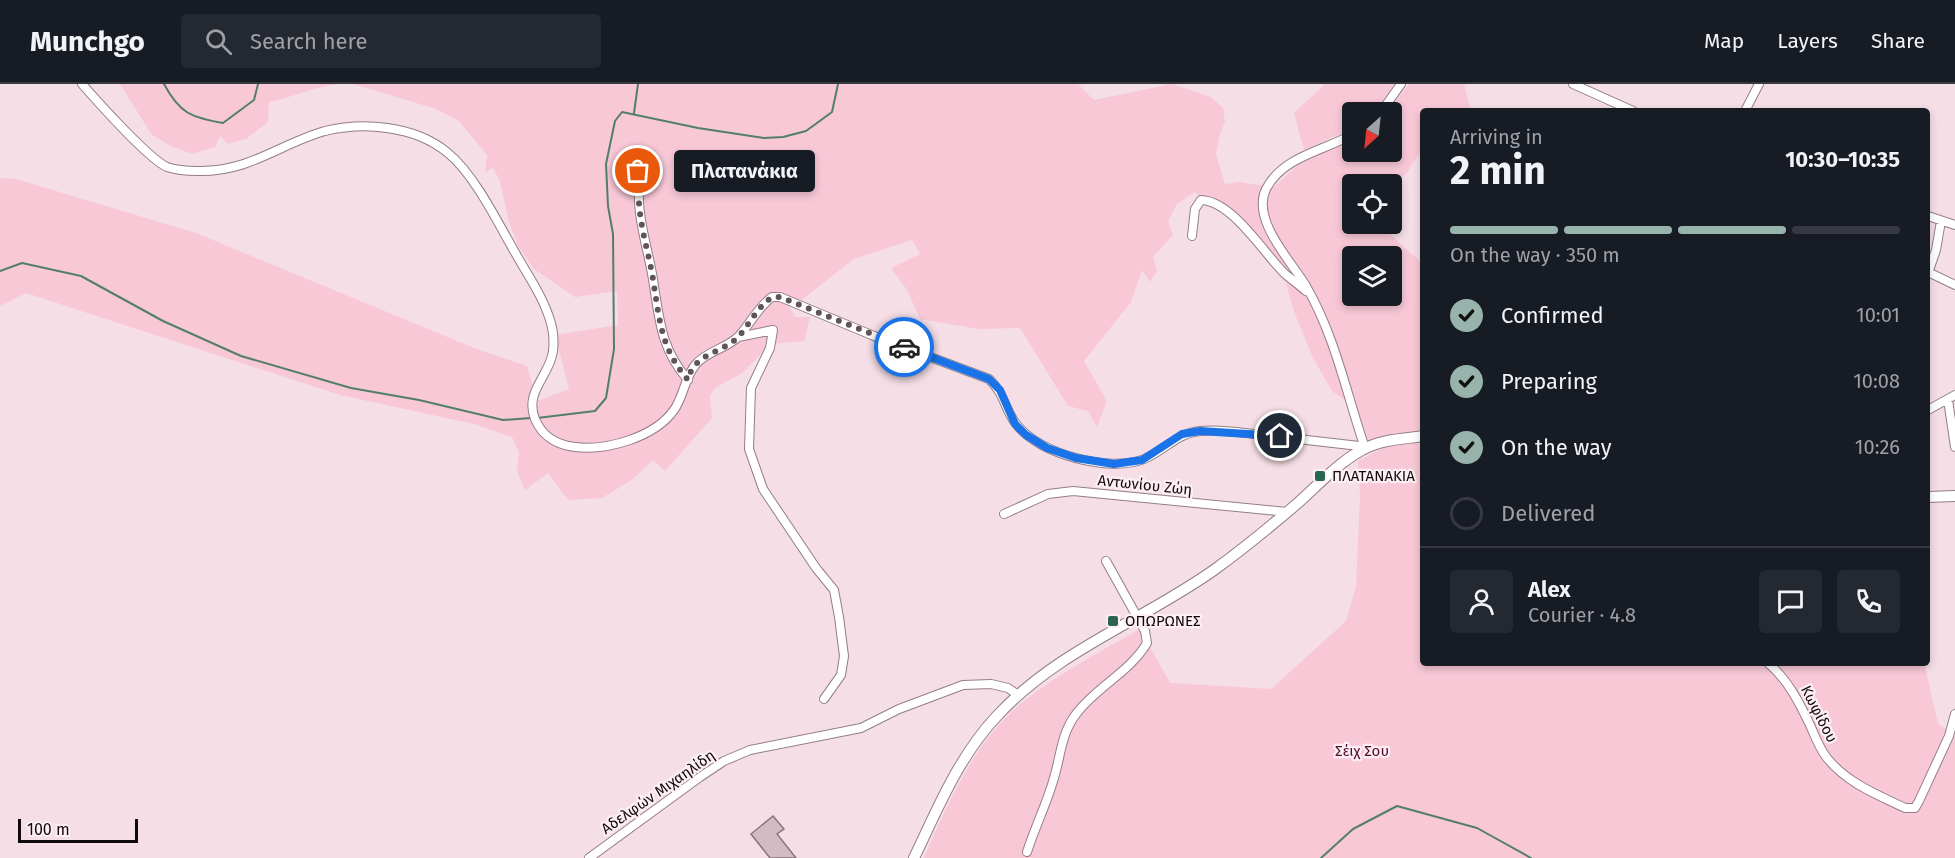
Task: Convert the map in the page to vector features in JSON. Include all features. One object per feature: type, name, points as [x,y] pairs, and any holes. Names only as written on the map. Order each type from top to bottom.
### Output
[{"type":"main road","points":[[914,858],[946,789],[963,759],[987,727],[1018,694],[1059,664],[1211,572],[1250,544],[1339,466],[1369,447],[1388,441],[1420,437]]},
{"type":"main road","points":[[1930,497],[1955,496]]},
{"type":"street","points":[[82,84],[115,119],[166,166],[188,171],[212,172],[255,162],[305,138],[342,128],[376,127],[415,134],[428,139],[449,154],[465,171],[498,221],[544,304],[552,323],[553,353],[532,401],[535,418],[542,430],[550,438],[567,445],[586,448],[602,446],[635,438],[654,429],[673,411],[690,372],[697,362],[738,337],[774,330],[770,348],[752,388],[749,449],[763,489],[816,568],[834,590],[843,656],[841,675],[824,699]]},
{"type":"street","points":[[1388,102],[1401,84]]},
{"type":"street","points":[[1573,84],[1627,108]]},
{"type":"street","points":[[1746,108],[1759,84]]},
{"type":"street","points":[[1342,139],[1292,162],[1272,181],[1265,192],[1262,210],[1267,227],[1311,295],[1331,338],[1364,445],[1369,447]]},
{"type":"street","points":[[638,171],[639,211],[654,284],[658,321],[672,359],[688,380]]},
{"type":"street","points":[[1192,236],[1195,209],[1201,200],[1210,201],[1224,209],[1245,228],[1284,273],[1311,295]]},
{"type":"street","points":[[1930,217],[1955,225]]},
{"type":"street","points":[[1930,267],[1936,250],[1941,221]]},
{"type":"street","points":[[1930,274],[1955,285]]},
{"type":"street","points":[[738,337],[755,312],[765,302],[772,297],[780,297],[874,336],[989,379],[1000,390],[1015,424],[1026,435],[1047,448],[1076,458],[1114,464],[1142,460],[1182,434],[1200,431],[1226,431],[1369,447]]},
{"type":"street","points":[[1930,409],[1952,398],[1955,447]]},
{"type":"street","name":"Αντωνίου Ζώη","points":[[1004,514],[1048,495],[1073,491],[1287,512]]},
{"type":"street","points":[[1027,852],[1053,780],[1064,731],[1086,701],[1129,666],[1147,643],[1145,631],[1106,561]]},
{"type":"street","name":"Κωφίδου","points":[[1771,666],[1785,679],[1827,759],[1851,780],[1905,808],[1915,808],[1919,801],[1949,736],[1955,714]]},
{"type":"street","name":"Αδελφών Μιχαηλίδη","points":[[590,858],[700,777],[724,761],[750,750],[861,728],[898,709],[963,685],[996,685],[1018,694]]},
{"type":"green space","points":[[120,84],[338,84],[269,102],[268,122],[246,139],[228,144],[220,136],[215,147],[192,154],[152,135]]},
{"type":"green space","name":"Σέιχ Σου","points":[[353,84],[1078,84],[1094,100],[1172,84],[1211,97],[1223,108],[1225,122],[1216,154],[1225,184],[1239,182],[1274,187],[1299,164],[1342,144],[1342,162],[1402,162],[1402,102],[1395,102],[1409,84],[1464,84],[1470,108],[1420,108],[1420,152],[1402,177],[1402,174],[1342,174],[1342,234],[1390,234],[1420,261],[1420,666],[1925,666],[1938,723],[1955,737],[1955,858],[924,858],[964,774],[991,734],[1006,717],[1051,682],[1140,629],[1170,683],[1271,689],[1346,621],[1356,586],[1360,496],[1358,461],[1381,449],[1364,438],[1354,406],[1332,391],[1313,358],[1294,312],[1286,283],[1242,231],[1195,192],[1177,204],[1168,221],[1173,235],[1153,257],[1157,270],[1150,282],[1142,270],[1131,302],[1084,361],[1107,401],[1097,427],[1088,411],[1068,406],[1020,328],[978,329],[920,319],[907,290],[891,268],[920,254],[912,240],[854,259],[800,301],[787,302],[795,317],[810,317],[804,341],[771,344],[742,373],[715,388],[710,396],[712,418],[665,471],[653,460],[633,479],[602,498],[568,500],[548,473],[525,490],[517,472],[519,453],[512,437],[474,424],[340,395],[26,293],[0,306],[0,178],[16,179],[196,233],[474,348],[527,366],[537,401],[569,389],[555,335],[618,325],[617,291],[575,297],[534,269],[518,246],[508,219],[500,181],[493,168],[485,172],[487,155],[458,120],[433,108]]},
{"type":"green space","points":[[1325,84],[1394,84],[1381,102],[1342,102],[1342,133],[1304,150],[1294,113]]},
{"type":"building","points":[[773,816],[784,829],[777,834],[796,858],[770,858],[751,834]]},
{"type":"waterway","points":[[164,84],[175,102],[187,112],[203,119],[223,123],[254,100],[258,84]]},
{"type":"waterway","points":[[634,113],[638,84]]},
{"type":"waterway","points":[[537,418],[595,411],[606,398],[614,349],[613,234],[608,206],[606,164],[615,121],[622,112],[698,128],[764,138],[783,137],[806,131],[832,112],[838,84]]},
{"type":"waterway","points":[[0,271],[22,263],[81,276],[163,321],[241,356],[351,388],[419,400],[503,420],[531,418]]},
{"type":"waterway","points":[[1321,858],[1353,829],[1397,806],[1477,828],[1531,858]]},
{"type":"way so far","points":[[638,171],[639,211],[654,284],[658,321],[669,353],[688,380],[697,362],[738,337],[755,312],[772,297],[780,297],[904,347]]},
{"type":"place","name":"Πλατανάκια","points":[[638,171]]},
{"type":"place","name":"ΠΛΑΤΑΝΑΚΙΑ","points":[[1320,476]]},
{"type":"place","name":"ΟΠΩΡΩΝΕΣ","points":[[1113,621]]},
{"type":"route","points":[[904,347],[989,379],[1000,390],[1015,424],[1026,435],[1047,448],[1076,458],[1114,464],[1142,460],[1164,448],[1182,434],[1200,431],[1280,436]]}]
